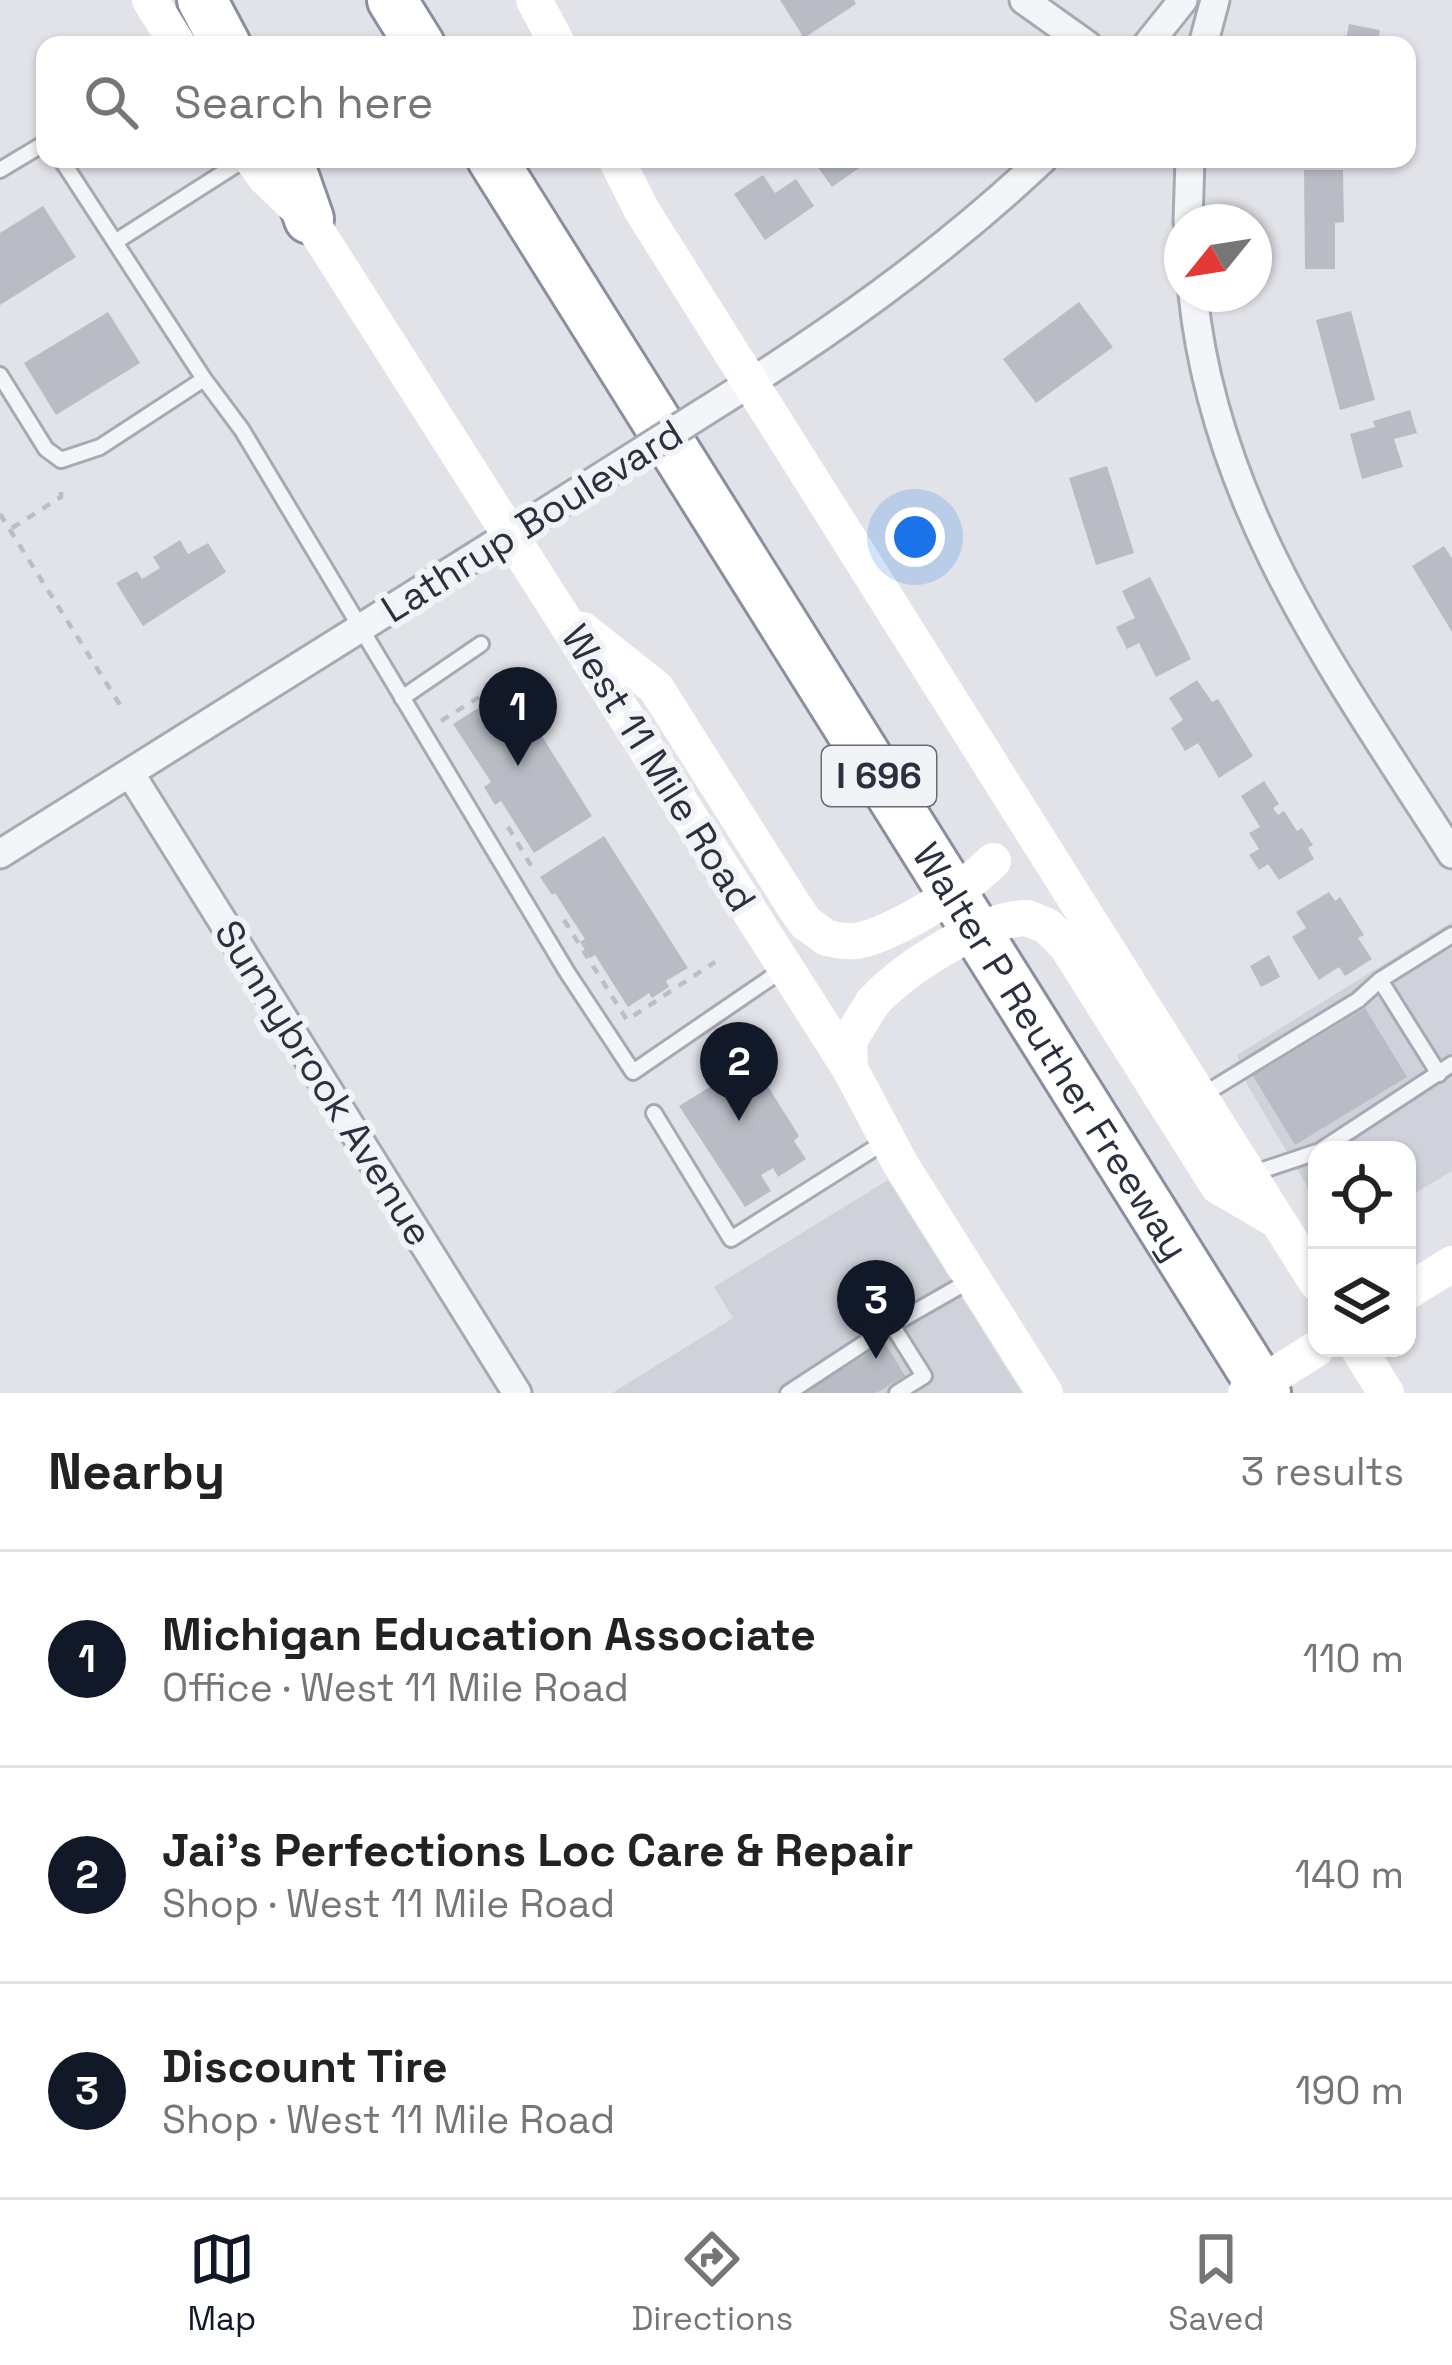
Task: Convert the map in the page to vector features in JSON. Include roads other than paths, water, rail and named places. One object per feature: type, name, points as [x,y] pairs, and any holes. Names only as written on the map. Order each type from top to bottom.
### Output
[{"type":"highway","points":[[202,0],[221,36]]},
{"type":"highway","points":[[392,0],[414,36]]},
{"type":"highway","points":[[291,168],[309,219]]},
{"type":"highway","name":"Walter P Reuther Freeway","points":[[498,168],[1267,1393]]},
{"type":"main road","points":[[150,0],[172,36]]},
{"type":"main road","points":[[534,0],[553,36]]},
{"type":"main road","name":"West 11 Mile Road","points":[[257,168],[309,219],[850,1069],[1045,1393]]},
{"type":"main road","points":[[620,168],[641,209],[1308,1269]]},
{"type":"main road","points":[[562,613],[656,688],[794,906],[806,923],[827,938],[852,941],[888,930],[972,879],[993,861],[1008,837],[1013,798]]},
{"type":"main road","points":[[850,1069],[850,1041],[873,1002],[894,982],[982,927],[1027,918],[1048,926],[1066,945],[1218,1186],[1276,1220]]},
{"type":"main road","points":[[1246,1393],[1308,1354]]},
{"type":"main road","points":[[1364,1357],[1386,1393]]},
{"type":"street","points":[[1024,0],[1074,36]]},
{"type":"street","points":[[1154,36],[1183,0]]},
{"type":"street","points":[[1205,36],[1215,0]]},
{"type":"street","name":"Lathrup Boulevard","points":[[0,854],[861,310],[934,256],[1033,168]]},
{"type":"street","points":[[1189,204],[1190,168]]},
{"type":"street","points":[[1196,312],[1224,445],[1272,562],[1452,854]]},
{"type":"street","name":"Sunnybrook Avenue","points":[[130,773],[517,1393]]},
{"type":"lane","points":[[0,170],[36,148]]},
{"type":"lane","points":[[67,168],[242,430],[633,1072],[785,968]]},
{"type":"lane","points":[[115,242],[234,168]]},
{"type":"lane","points":[[0,375],[46,448],[61,460],[100,447],[204,379]]},
{"type":"lane","points":[[403,698],[481,644]]},
{"type":"lane","points":[[1199,1097],[1358,1000],[1380,980],[1452,935]]},
{"type":"lane","points":[[1380,980],[1438,1074]]},
{"type":"lane","points":[[1334,1141],[1452,1064]]},
{"type":"lane","points":[[655,1113],[731,1239],[888,1139]]},
{"type":"lane","points":[[1248,1175],[1308,1155]]},
{"type":"lane","points":[[788,1393],[973,1278]]},
{"type":"lane","points":[[892,1325],[924,1376],[897,1393]]},
{"type":"place","name":"Michigan Education Associate","points":[[518,766]]},
{"type":"place","name":"Jai's Perfections Loc Care & Repair","points":[[739,1121]]},
{"type":"place","name":"Discount Tire","points":[[876,1359]]}]
